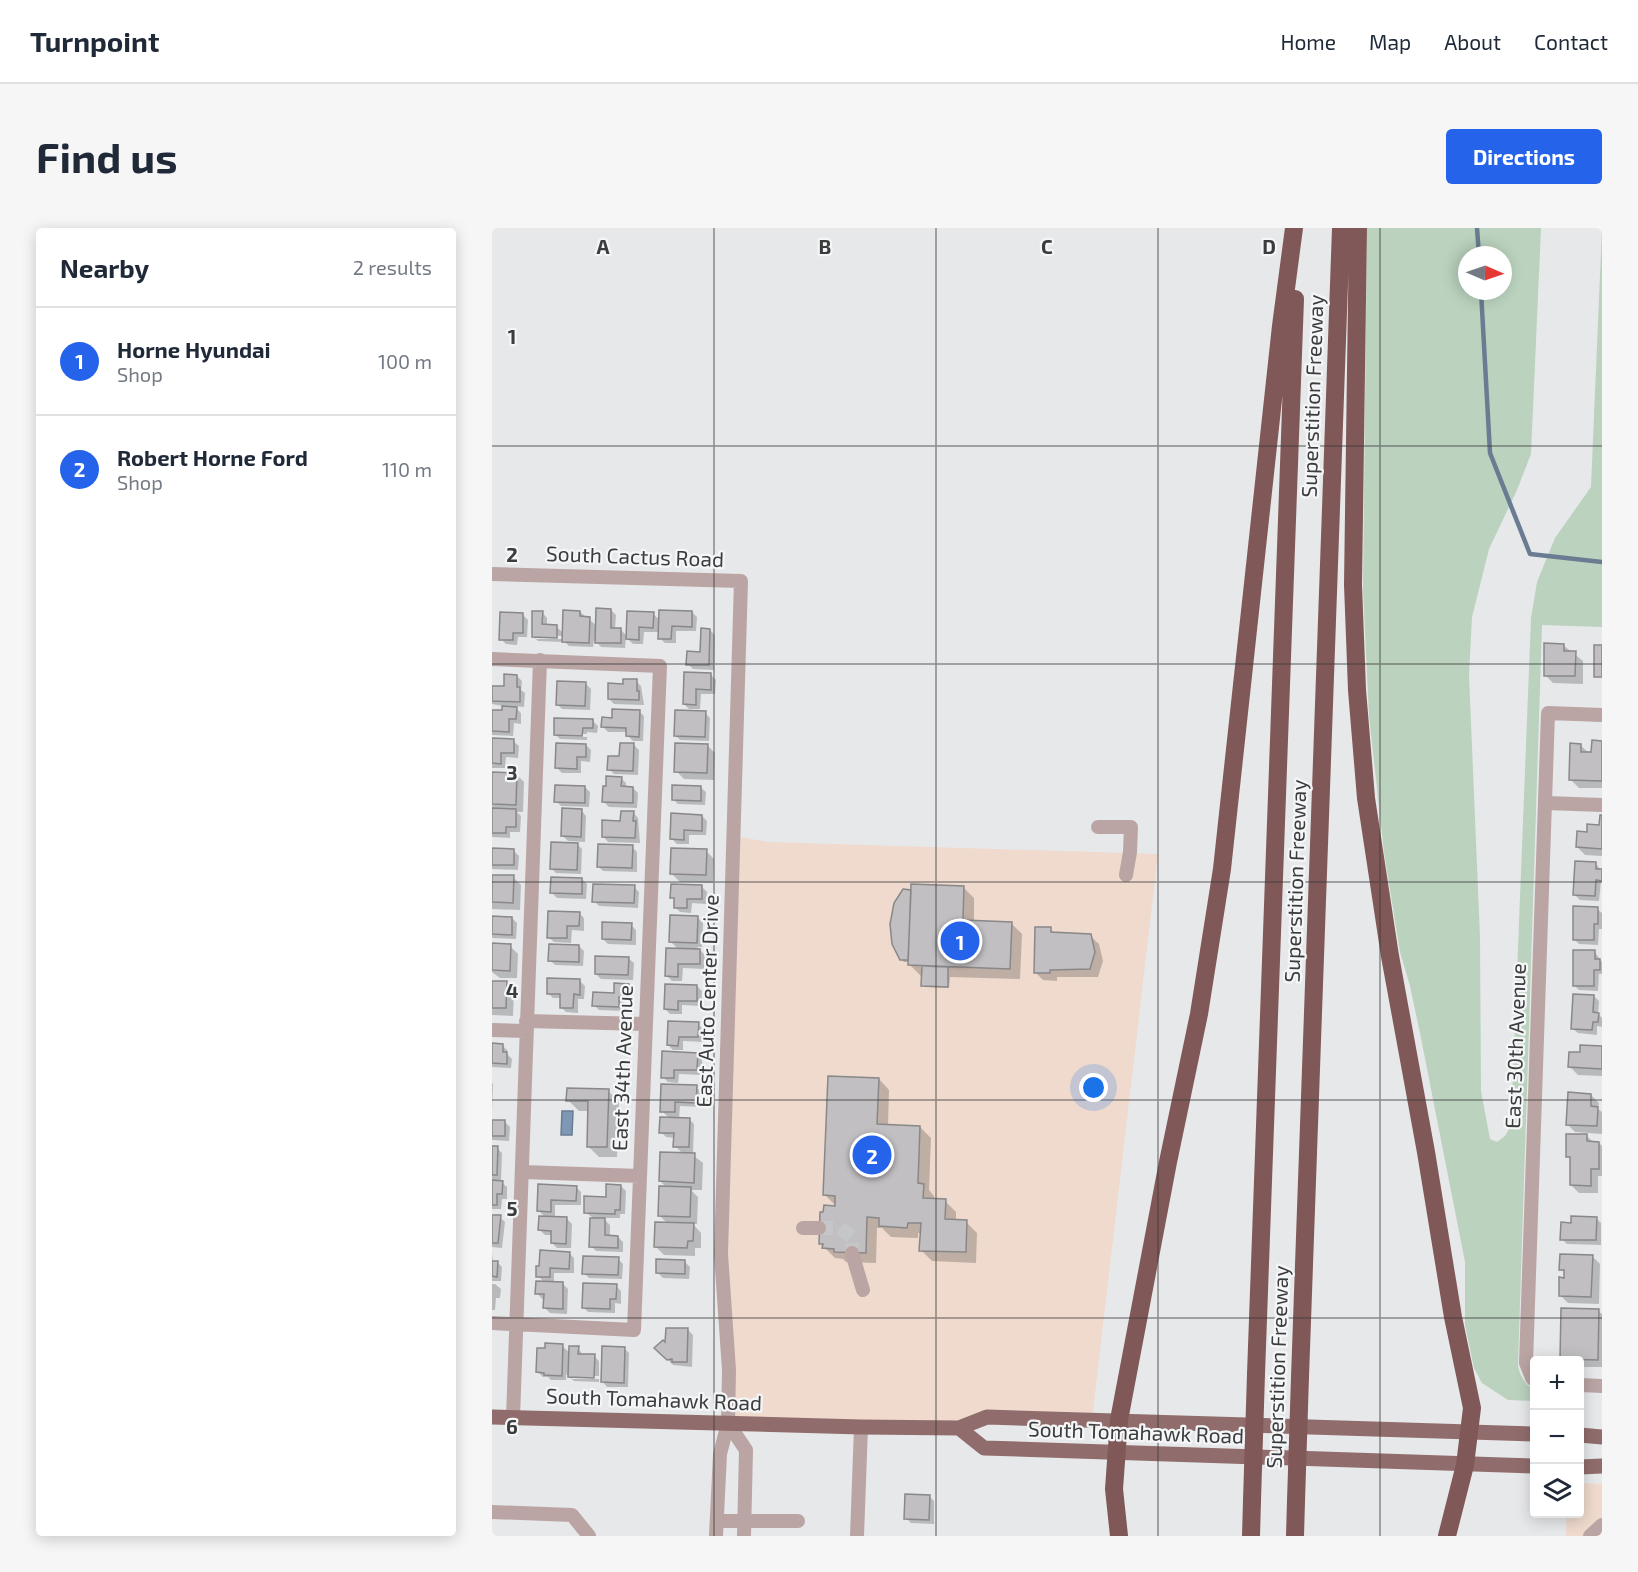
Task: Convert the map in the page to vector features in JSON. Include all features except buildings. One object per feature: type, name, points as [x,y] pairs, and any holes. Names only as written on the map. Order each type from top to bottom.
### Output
[{"type":"highway","name":"Superstition Freeway","points":[[1251,1536],[1296,228]]},
{"type":"highway","points":[[1119,1536],[1114,1489],[1119,1420],[1168,1162],[1199,1014],[1222,869],[1281,326],[1296,228]]},
{"type":"highway","name":"Superstition Freeway","points":[[1295,1536],[1341,228]]},
{"type":"highway","points":[[1358,228],[1353,585],[1357,690],[1366,798],[1390,956],[1426,1152],[1452,1317],[1472,1408],[1465,1465],[1447,1536]]},
{"type":"main road","name":"South Tomahawk Road","points":[[492,1417],[959,1428],[987,1417],[1530,1434]]},
{"type":"main road","name":"South Tomahawk Road","points":[[959,1428],[984,1449],[1530,1466]]},
{"type":"main road","points":[[1584,1435],[1602,1437]]},
{"type":"main road","points":[[1584,1467],[1602,1466]]},
{"type":"street","name":"South Cactus Road","points":[[492,574],[741,581]]},
{"type":"street","name":"East Auto Center Drive","points":[[716,1536],[720,1454],[728,1423],[729,1370],[721,1254],[741,581]]},
{"type":"street","points":[[492,659],[540,660],[513,1418]]},
{"type":"street","name":"East 34th Avenue","points":[[492,1323],[634,1330],[660,666],[540,660]]},
{"type":"street","name":"East 30th Avenue","points":[[1530,1373],[1526,1364],[1548,713],[1602,715]]},
{"type":"street","points":[[1546,803],[1602,805]]},
{"type":"street","points":[[1098,827],[1131,827],[1130,852],[1125,875]]},
{"type":"street","points":[[492,1030],[526,1026],[645,1024]]},
{"type":"street","points":[[523,1172],[640,1176]]},
{"type":"street","points":[[803,1228],[819,1228]]},
{"type":"street","points":[[852,1252],[863,1290]]},
{"type":"street","points":[[1584,1385],[1602,1386]]},
{"type":"street","points":[[728,1423],[746,1450],[744,1529]]},
{"type":"street","points":[[857,1536],[861,1427]]},
{"type":"street","points":[[492,1512],[572,1515],[589,1536]]},
{"type":"street","points":[[717,1521],[744,1529],[798,1521]]},
{"type":"street","points":[[1590,1536],[1602,1525]]},
{"type":"shaded area","points":[[734,836],[769,842],[1158,854],[1092,1419],[987,1417],[959,1428],[728,1423],[727,1314]]},
{"type":"shaded area","points":[[1584,1483],[1602,1484],[1602,1536],[1566,1536],[1567,1518],[1584,1518]]},
{"type":"green space","points":[[1367,228],[1541,228],[1531,454],[1489,549],[1472,617],[1469,675],[1480,937],[1481,1091],[1490,1139],[1497,1142],[1505,1136],[1511,1126],[1531,618],[1537,582],[1555,538],[1591,487],[1602,228],[1602,627],[1542,625],[1518,1366],[1523,1380],[1530,1387],[1530,1401],[1508,1400],[1482,1383],[1474,1368],[1465,1325],[1465,1262],[1420,1033],[1400,952],[1384,852],[1369,716],[1363,589]]},
{"type":"water","points":[[562,1111],[573,1111],[572,1135],[561,1135]]},
{"type":"waterway","points":[[1477,228],[1478,246]]},
{"type":"waterway","points":[[1482,300],[1490,453],[1530,554],[1602,562]]},
{"type":"tunnel","points":[[819,1228],[840,1228],[852,1237],[852,1253]]},
{"type":"place","name":"Horne Hyundai","points":[[960,941]]},
{"type":"place","name":"Robert Horne Ford","points":[[872,1155]]}]
